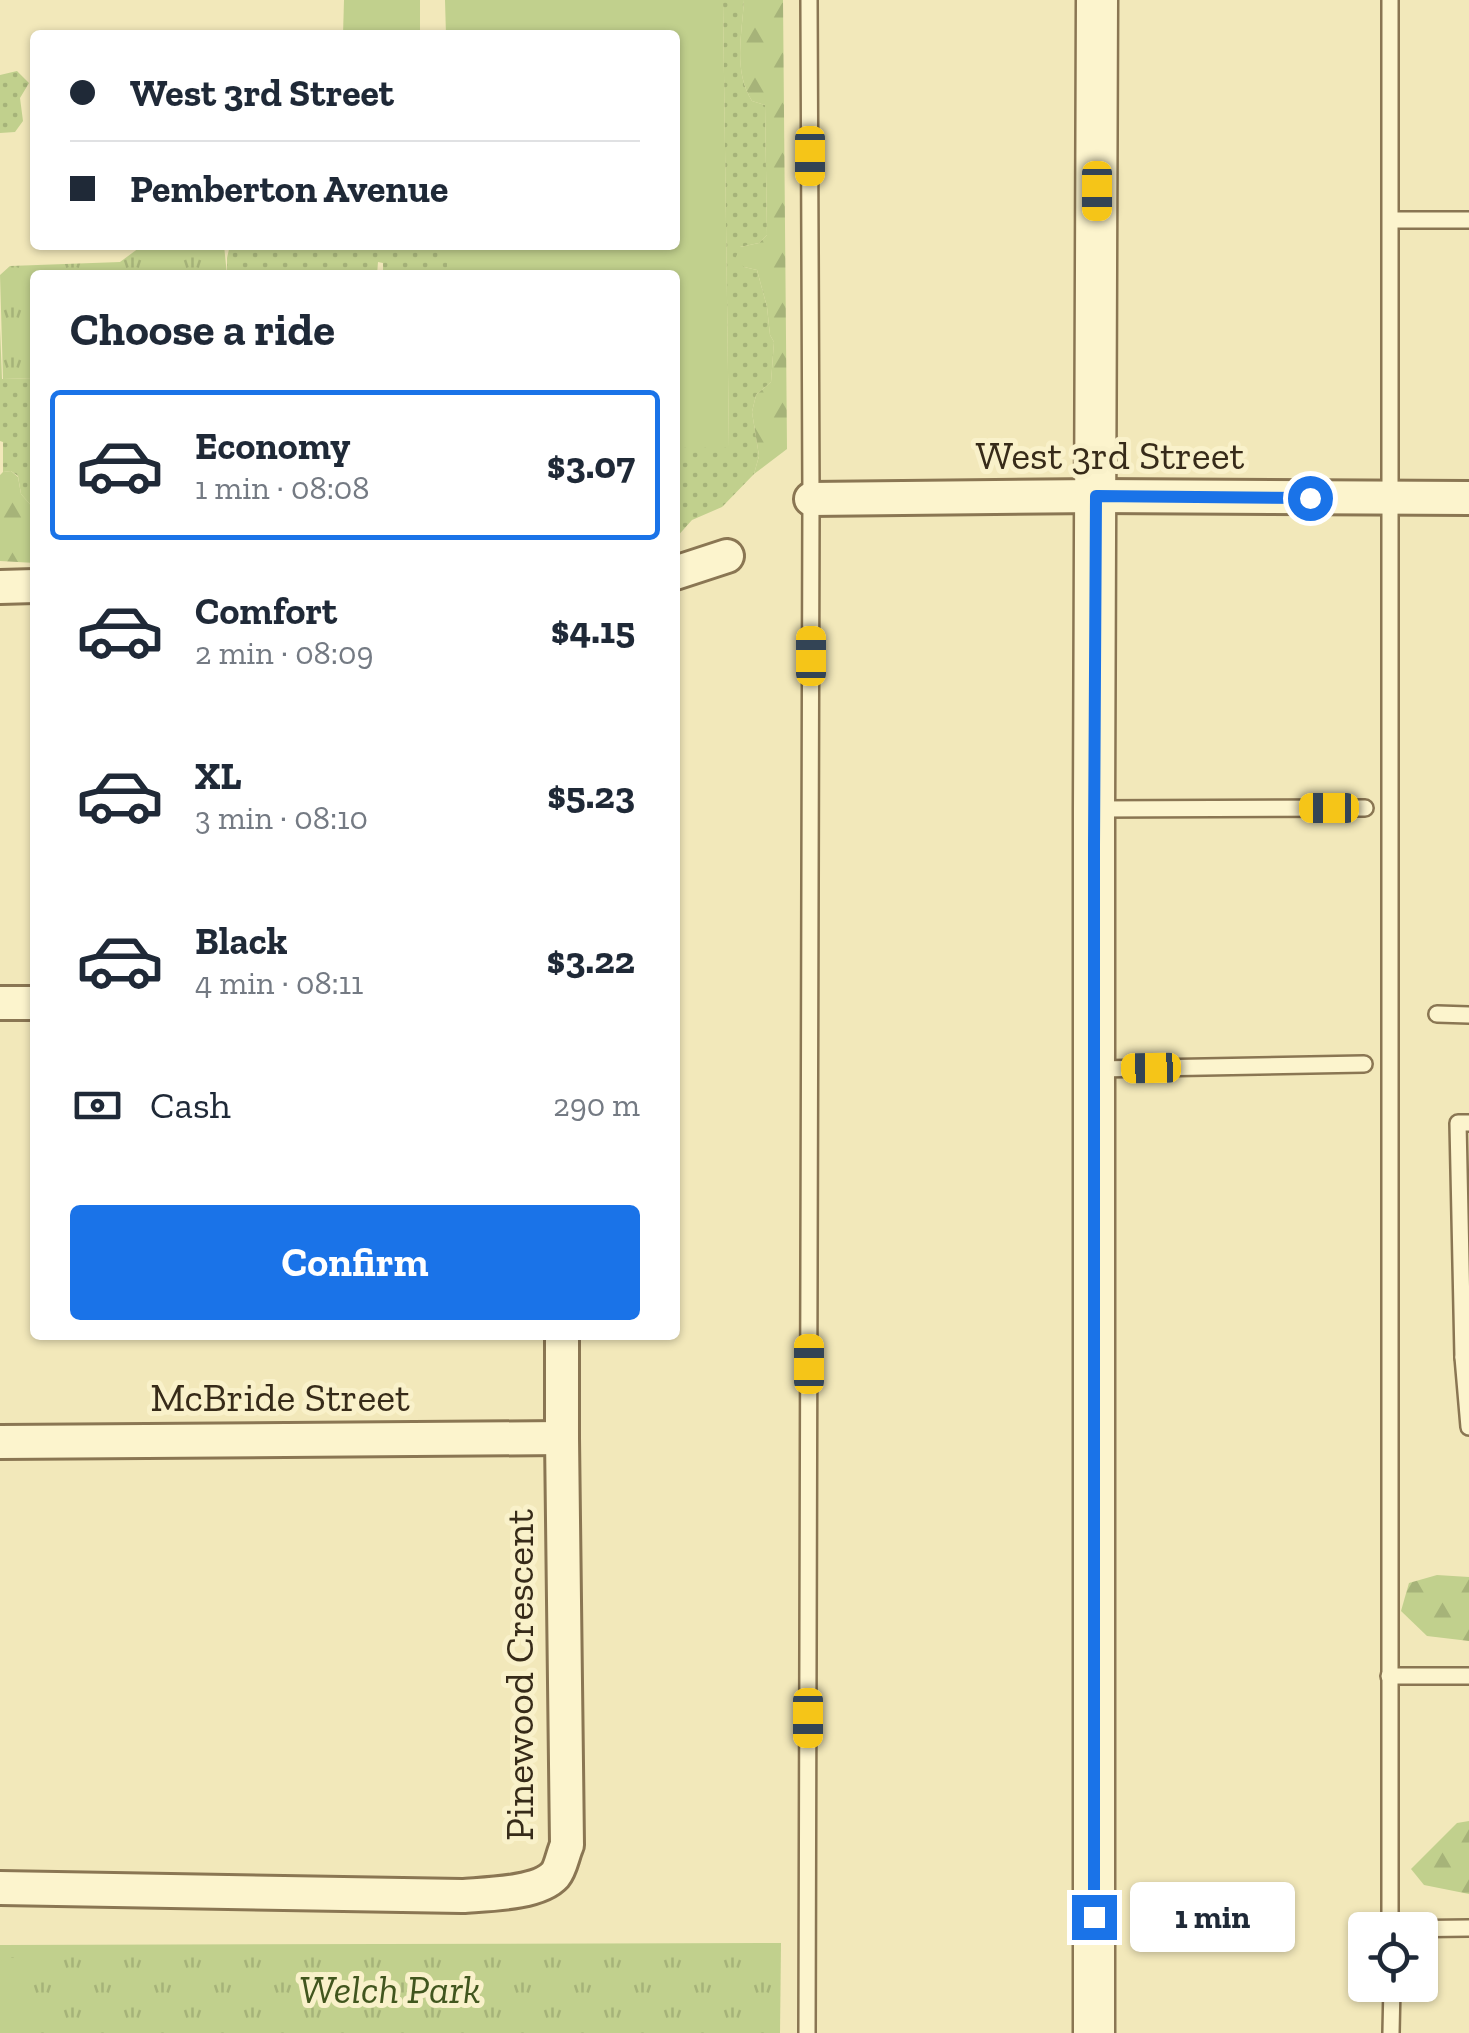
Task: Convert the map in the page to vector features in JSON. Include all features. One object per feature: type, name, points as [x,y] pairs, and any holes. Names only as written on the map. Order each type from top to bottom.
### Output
[{"type":"street","points":[[1094,2033],[1097,0]]},
{"type":"street","name":"West 3rd Street","points":[[811,499],[1469,498]]},
{"type":"street","points":[[680,571],[726,556]]},
{"type":"street","points":[[0,586],[30,586]]},
{"type":"street","points":[[0,1004],[30,1003]]},
{"type":"street","name":"Pinewood Crescent","points":[[0,1888],[462,1896],[537,1886],[556,1874],[566,1844],[562,1340]]},
{"type":"street","name":"McBride Street","points":[[0,1442],[562,1438]]},
{"type":"lane","points":[[807,2033],[809,0]]},
{"type":"lane","points":[[1390,0],[1390,1912]]},
{"type":"lane","points":[[1391,220],[1469,220]]},
{"type":"lane","points":[[1094,809],[1364,808]]},
{"type":"lane","points":[[1437,1014],[1469,1015]]},
{"type":"lane","points":[[1094,1069],[1364,1064]]},
{"type":"lane","points":[[1469,1123],[1458,1123],[1469,1427]]},
{"type":"lane","points":[[1389,1676],[1469,1676]]},
{"type":"lane","points":[[1438,1928],[1469,1928]]},
{"type":"lane","points":[[1391,2033],[1392,2002]]},
{"type":"green space","points":[[344,0],[420,0],[420,30],[343,30]]},
{"type":"green space","points":[[445,0],[723,0],[729,447],[680,447],[680,270],[447,270],[447,250],[680,250],[680,30],[446,30]]},
{"type":"green space","points":[[723,0],[744,0],[742,77],[752,101],[765,105],[767,235],[759,243],[740,247],[744,267],[757,270],[767,307],[774,342],[771,382],[756,395],[752,412],[759,456],[754,474],[722,507],[692,520],[680,533],[680,447],[729,446]]},
{"type":"green space","points":[[744,0],[783,0],[787,449],[754,474],[759,456],[752,412],[756,395],[771,382],[774,342],[757,270],[744,267],[736,257],[740,247],[759,243],[767,235],[765,105],[752,101],[742,77]]},
{"type":"green space","points":[[17,71],[29,83],[20,98],[23,121],[15,132],[0,133],[0,75]]},
{"type":"green space","points":[[136,250],[224,250],[226,270],[30,270],[30,378],[3,379],[0,275],[10,266],[120,262]]},
{"type":"green space","points":[[229,250],[447,250],[447,270],[383,270],[383,263],[378,262],[377,270],[227,270]]},
{"type":"green space","points":[[0,328],[2,379],[30,378],[30,504],[21,494],[18,476],[11,471],[3,472]]},
{"type":"green space","points":[[11,471],[18,477],[21,494],[30,504],[30,563],[0,561],[3,472]]},
{"type":"green space","points":[[1437,1575],[1469,1577],[1469,1641],[1427,1636],[1401,1611],[1409,1583]]},
{"type":"green space","points":[[1469,1821],[1469,1894],[1424,1885],[1411,1869],[1457,1823]]},
{"type":"green space","name":"Welch Park","points":[[781,1943],[780,2033],[0,2033],[0,1945]]},
{"type":"green space","points":[[0,1958],[22,1958],[22,2033],[0,2033]]},
{"type":"route","points":[[1094,1917],[1096,496],[1310,498]]}]
